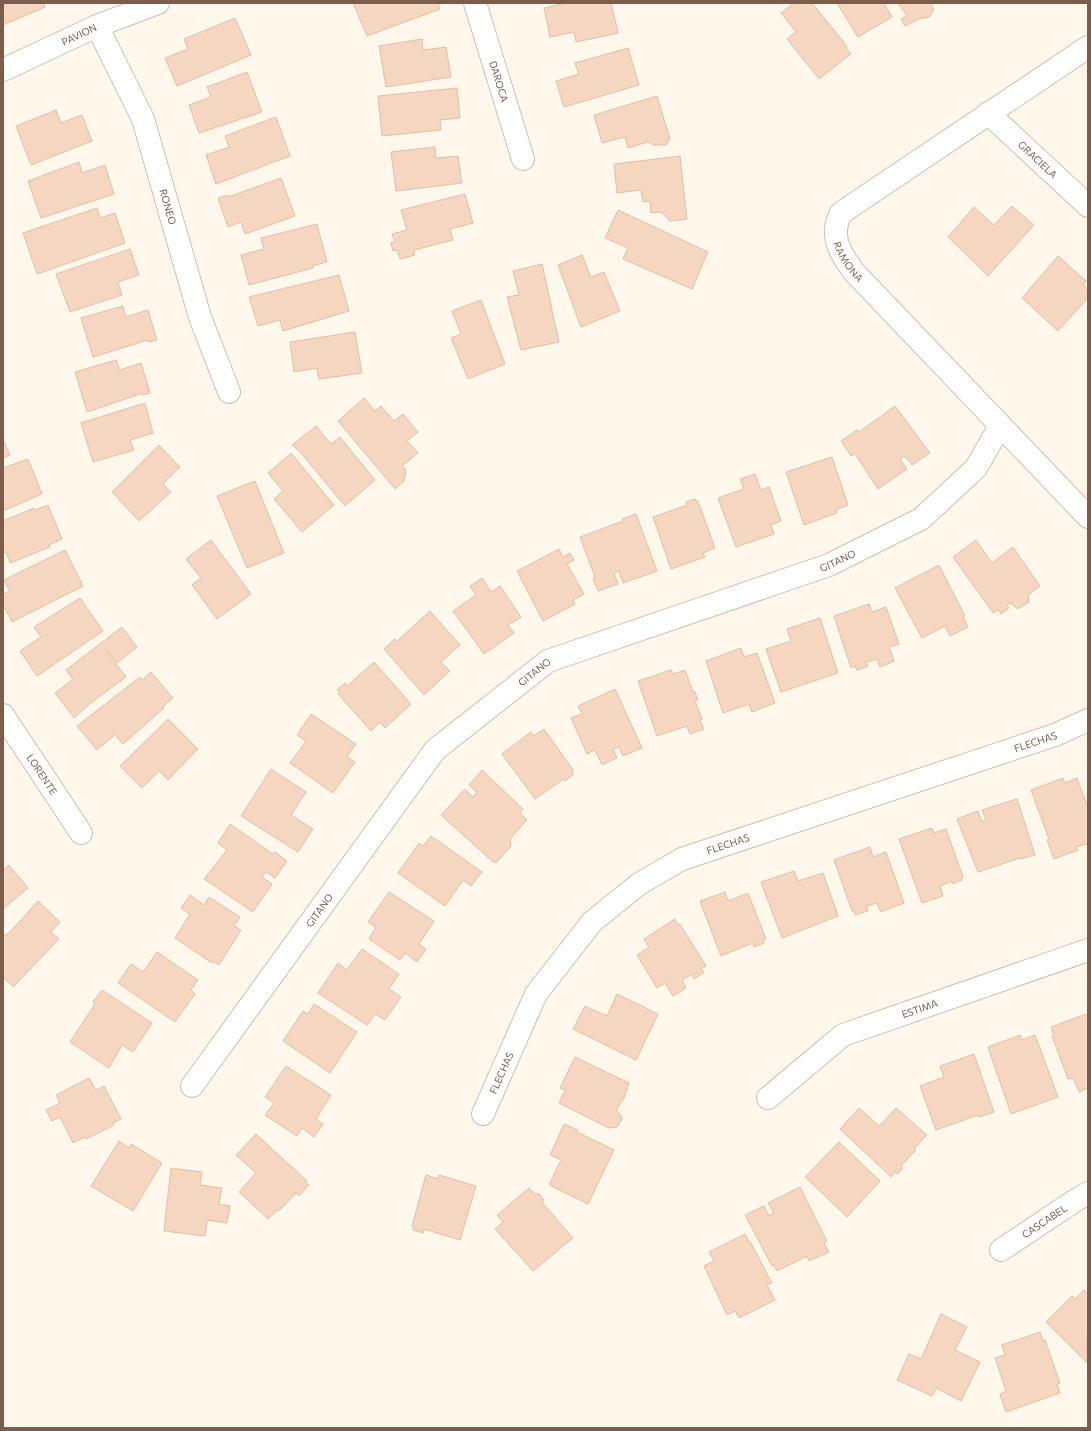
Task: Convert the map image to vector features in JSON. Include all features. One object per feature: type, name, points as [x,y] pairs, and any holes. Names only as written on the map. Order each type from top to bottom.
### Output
[{"type":"street","name":"PAVION","points":[[3,70],[97,26],[158,3]]},
{"type":"street","name":"DAROCA","points":[[475,3],[523,159]]},
{"type":"street","name":"RONEO","points":[[97,26],[143,119],[200,317],[229,392]]},
{"type":"street","name":"RAMONA","points":[[1088,47],[841,213],[836,224],[837,243],[854,272],[1088,517]]},
{"type":"street","name":"GRACIELA","points":[[988,113],[1088,206]]},
{"type":"street","name":"GITANO","points":[[192,1086],[435,750],[548,661],[829,565],[921,519],[976,468],[1000,426]]},
{"type":"street","name":"LORENTE","points":[[3,715],[82,833]]},
{"type":"street","name":"FLECHAS","points":[[483,1114],[536,994],[592,922],[639,884],[682,859],[1055,734],[1088,720]]},
{"type":"street","name":"ESTIMA","points":[[768,1098],[843,1035],[1088,950]]},
{"type":"street","name":"CASCABEL","points":[[1001,1250],[1076,1200],[1088,1194]]},
{"type":"building","points":[[3,3],[44,3],[45,7],[3,25]]},
{"type":"building","points":[[353,3],[438,3],[440,9],[367,36]]},
{"type":"building","points":[[566,3],[611,3],[618,33],[576,42],[574,32],[550,37],[544,8]]},
{"type":"building","points":[[794,3],[812,3],[847,46],[846,48],[851,54],[819,79],[787,39],[796,32],[781,13]]},
{"type":"building","points":[[837,3],[884,3],[892,17],[858,37]]},
{"type":"building","points":[[898,3],[931,3],[934,10],[929,17],[919,19],[905,26],[901,19],[907,16]]},
{"type":"building","points":[[235,18],[251,55],[177,86],[165,58],[188,49],[184,39]]},
{"type":"building","points":[[422,39],[423,50],[446,47],[451,77],[386,87],[379,46]]},
{"type":"building","points":[[628,48],[639,85],[564,107],[556,81],[579,74],[575,63]]},
{"type":"building","points":[[247,72],[262,112],[199,133],[189,105],[211,97],[207,87]]},
{"type":"building","points":[[457,88],[460,118],[440,120],[441,130],[382,136],[378,96]]},
{"type":"building","points":[[657,96],[670,139],[666,145],[653,145],[648,142],[628,148],[625,137],[602,143],[594,115]]},
{"type":"building","points":[[56,110],[61,123],[82,115],[92,141],[31,165],[16,126]]},
{"type":"building","points":[[276,117],[290,156],[216,184],[206,155],[229,147],[225,136]]},
{"type":"building","points":[[435,147],[436,158],[458,156],[462,183],[396,191],[391,152]]},
{"type":"building","points":[[680,156],[687,219],[670,221],[661,212],[651,213],[650,201],[643,202],[641,190],[617,193],[614,164]]},
{"type":"building","points":[[79,162],[82,173],[105,165],[114,194],[41,218],[28,181]]},
{"type":"building","points":[[281,178],[295,216],[245,234],[241,222],[228,227],[218,198],[227,195],[228,197]]},
{"type":"building","points":[[465,194],[473,223],[450,229],[453,240],[414,250],[415,255],[400,259],[397,250],[393,251],[391,243],[395,242],[392,234],[407,230],[401,210]]},
{"type":"building","points":[[1012,206],[1034,225],[988,276],[948,237],[974,207],[994,225]]},
{"type":"building","points":[[97,208],[100,218],[115,213],[125,243],[37,274],[23,233]]},
{"type":"building","points":[[618,210],[708,252],[692,289],[623,259],[628,248],[605,238]]},
{"type":"building","points":[[317,224],[327,262],[312,266],[313,268],[249,285],[241,255],[264,249],[261,238]]},
{"type":"building","points":[[130,249],[139,275],[118,282],[122,295],[70,312],[56,274]]},
{"type":"building","points":[[582,255],[591,277],[604,272],[620,311],[581,327],[558,265]]},
{"type":"building","points":[[1058,256],[1086,281],[1083,285],[1088,290],[1088,298],[1058,331],[1022,298]]},
{"type":"building","points":[[542,264],[559,342],[521,350],[507,297],[519,295],[513,271]]},
{"type":"building","points":[[339,275],[349,311],[283,331],[280,320],[258,326],[249,297]]},
{"type":"building","points":[[481,300],[505,364],[468,379],[451,338],[461,334],[452,311]]},
{"type":"building","points":[[123,306],[126,317],[148,310],[157,340],[149,342],[148,340],[93,357],[81,318]]},
{"type":"building","points":[[355,332],[362,373],[319,379],[317,368],[294,372],[290,342]]},
{"type":"building","points":[[116,360],[120,370],[141,363],[150,393],[143,395],[143,393],[87,412],[75,372]]},
{"type":"building","points":[[364,398],[375,411],[381,406],[394,421],[403,414],[418,432],[407,441],[418,453],[402,466],[406,470],[404,481],[395,489],[338,421]]},
{"type":"building","points":[[145,403],[153,433],[130,440],[134,450],[93,462],[81,423]]},
{"type":"building","points":[[895,406],[930,453],[912,465],[905,456],[900,459],[907,469],[878,489],[855,454],[851,456],[841,441],[857,430],[859,432]]},
{"type":"building","points":[[316,426],[331,444],[340,437],[375,480],[345,506],[301,453],[292,445]]},
{"type":"building","points":[[3,439],[10,455],[3,458]]},
{"type":"building","points":[[159,445],[180,467],[163,484],[171,492],[139,521],[112,492]]},
{"type":"building","points":[[291,453],[334,505],[302,532],[274,499],[283,491],[268,473]]},
{"type":"building","points":[[832,457],[848,505],[836,510],[837,513],[804,525],[786,472]]},
{"type":"building","points":[[28,459],[42,494],[3,511],[3,468]]},
{"type":"building","points":[[755,474],[761,490],[769,487],[781,521],[771,525],[774,534],[736,547],[718,498],[744,489],[740,479]]},
{"type":"building","points":[[255,481],[284,553],[247,568],[217,496]]},
{"type":"building","points":[[695,499],[698,501],[715,548],[703,553],[705,557],[671,569],[653,517],[687,505],[686,502]]},
{"type":"building","points":[[48,505],[62,539],[49,545],[50,547],[10,563],[6,552],[3,553],[3,521],[34,508],[35,510]]},
{"type":"building","points":[[636,514],[657,571],[623,583],[619,571],[614,573],[618,584],[598,591],[593,578],[595,577],[580,537],[623,521],[622,519]]},
{"type":"building","points":[[211,540],[251,594],[217,619],[192,585],[201,578],[186,559]]},
{"type":"building","points":[[976,540],[992,563],[1013,547],[1040,586],[1028,595],[1029,602],[1018,609],[1010,603],[1007,605],[1009,608],[1001,614],[998,610],[993,613],[953,557]]},
{"type":"building","points":[[559,549],[563,557],[570,553],[574,560],[567,564],[584,594],[573,600],[575,604],[543,621],[517,571]]},
{"type":"building","points":[[65,550],[83,586],[12,622],[3,605],[3,594],[10,591],[4,580]]},
{"type":"building","points":[[939,565],[965,616],[963,617],[968,627],[950,636],[945,626],[922,638],[895,588]]},
{"type":"building","points":[[482,578],[491,592],[500,586],[521,617],[508,625],[514,633],[484,654],[453,611],[476,595],[470,586]]},
{"type":"building","points":[[80,598],[103,631],[37,676],[20,651],[41,637],[34,627]]},
{"type":"building","points":[[869,604],[872,612],[886,607],[899,644],[889,647],[894,661],[880,667],[877,659],[866,662],[868,666],[857,670],[855,666],[851,668],[834,616]]},
{"type":"building","points":[[430,611],[460,645],[441,662],[450,671],[424,695],[384,649],[395,639],[397,641]]},
{"type":"building","points":[[820,618],[838,673],[781,692],[766,649],[791,641],[787,629]]},
{"type":"building","points":[[122,627],[137,647],[117,663],[108,651],[107,652],[126,677],[92,702],[74,718],[55,693],[73,679],[66,670]]},
{"type":"building","points":[[741,648],[744,657],[757,653],[775,703],[752,712],[749,704],[723,713],[706,661]]},
{"type":"building","points":[[374,662],[411,704],[385,728],[380,722],[371,731],[338,694],[340,693],[337,690],[345,683],[347,686]]},
{"type":"building","points":[[671,670],[673,674],[685,670],[693,692],[695,692],[698,700],[695,701],[704,729],[690,734],[687,726],[657,736],[638,681]]},
{"type":"building","points":[[151,672],[173,698],[163,706],[164,708],[123,744],[115,735],[97,750],[77,726],[140,677],[142,680]]},
{"type":"building","points":[[615,689],[642,748],[623,756],[619,747],[613,749],[617,758],[602,765],[595,750],[587,754],[571,718],[582,714],[578,706]]},
{"type":"building","points":[[311,714],[356,744],[347,757],[355,762],[333,793],[290,763],[306,741],[297,735]]},
{"type":"building","points":[[168,719],[198,749],[168,780],[159,771],[142,788],[120,766]]},
{"type":"building","points":[[544,729],[574,771],[572,773],[573,775],[565,781],[564,779],[535,799],[502,754],[531,732],[534,736]]},
{"type":"building","points":[[271,769],[306,792],[291,815],[313,829],[298,852],[241,816]]},
{"type":"building","points":[[482,770],[523,809],[520,813],[527,820],[510,839],[511,846],[497,862],[493,862],[441,815],[465,789],[473,797],[477,793],[469,785]]},
{"type":"building","points":[[1063,778],[1065,783],[1077,778],[1088,808],[1088,845],[1086,844],[1076,847],[1078,850],[1054,859],[1047,840],[1049,839],[1031,790]]},
{"type":"building","points":[[1017,799],[1035,855],[1020,858],[978,872],[957,819],[978,811],[982,822],[986,820],[982,810]]},
{"type":"building","points":[[230,824],[273,854],[275,852],[287,861],[275,878],[266,872],[262,877],[272,884],[253,912],[204,879],[227,850],[218,843]]},
{"type":"building","points":[[932,828],[934,833],[946,829],[963,877],[961,878],[962,880],[952,884],[952,881],[940,886],[943,896],[922,903],[899,839]]},
{"type":"building","points":[[431,836],[482,872],[471,886],[463,880],[445,906],[398,873],[419,843],[423,846]]},
{"type":"building","points":[[870,847],[873,857],[886,852],[904,903],[881,912],[877,903],[867,906],[868,911],[855,915],[854,911],[852,911],[834,860]]},
{"type":"building","points":[[9,865],[28,888],[3,909],[3,870]]},
{"type":"building","points":[[794,871],[798,881],[823,873],[838,916],[782,938],[761,882]]},
{"type":"building","points":[[389,892],[434,921],[419,944],[426,949],[417,962],[405,953],[400,960],[369,939],[376,927],[368,922]]},
{"type":"building","points":[[725,892],[728,901],[748,893],[766,939],[763,940],[764,943],[754,947],[753,943],[721,956],[700,901]]},
{"type":"building","points":[[190,895],[204,905],[209,897],[240,917],[234,926],[241,930],[219,965],[213,961],[212,963],[175,938],[190,914],[181,908]]},
{"type":"building","points":[[38,901],[60,922],[51,932],[59,939],[13,987],[3,977],[3,936],[10,932]]},
{"type":"building","points":[[675,919],[678,925],[680,924],[706,966],[701,969],[704,972],[694,979],[691,975],[682,980],[686,988],[673,996],[665,983],[657,988],[637,955],[649,947],[644,939]]},
{"type":"building","points":[[362,949],[399,974],[389,989],[401,997],[385,1020],[375,1014],[367,1025],[318,993],[338,963],[347,970]]},
{"type":"building","points":[[157,952],[198,980],[191,990],[195,994],[175,1022],[118,983],[131,964],[143,972]]},
{"type":"building","points":[[102,990],[152,1023],[133,1052],[122,1045],[109,1068],[70,1042],[95,1004],[93,1002]]},
{"type":"building","points":[[617,994],[658,1014],[636,1060],[573,1029],[585,1006],[607,1016]]},
{"type":"building","points":[[314,1004],[357,1032],[330,1073],[283,1041],[303,1011],[308,1014]]},
{"type":"building","points":[[1086,1014],[1088,1018],[1088,1088],[1079,1092],[1073,1078],[1068,1079],[1052,1036],[1054,1035],[1051,1027]]},
{"type":"building","points":[[1020,1035],[1022,1040],[1035,1035],[1058,1097],[1011,1114],[988,1047]]},
{"type":"building","points":[[974,1054],[994,1112],[979,1117],[978,1115],[936,1130],[920,1086],[944,1077],[940,1066]]},
{"type":"building","points":[[575,1057],[629,1083],[624,1098],[616,1110],[621,1115],[622,1119],[617,1127],[609,1128],[559,1103],[565,1090],[560,1088]]},
{"type":"building","points":[[286,1066],[331,1095],[316,1119],[323,1124],[314,1137],[302,1128],[297,1136],[265,1115],[274,1103],[265,1097]]},
{"type":"building","points":[[89,1078],[96,1090],[104,1086],[121,1119],[113,1123],[114,1125],[86,1139],[85,1137],[73,1143],[60,1117],[52,1121],[46,1110],[60,1103],[56,1095]]},
{"type":"building","points":[[859,1108],[879,1126],[896,1108],[927,1135],[914,1149],[916,1150],[901,1166],[903,1168],[898,1174],[895,1172],[891,1177],[840,1129]]},
{"type":"building","points":[[564,1124],[614,1150],[588,1204],[549,1185],[561,1160],[550,1155]]},
{"type":"building","points":[[256,1134],[307,1181],[306,1183],[309,1185],[299,1196],[296,1193],[279,1211],[278,1210],[268,1219],[239,1192],[256,1173],[236,1155]]},
{"type":"building","points":[[119,1141],[129,1148],[131,1144],[162,1163],[133,1211],[91,1186]]},
{"type":"building","points":[[839,1142],[880,1181],[847,1217],[805,1177]]},
{"type":"building","points":[[171,1168],[202,1172],[200,1185],[222,1188],[219,1204],[230,1206],[227,1223],[207,1220],[205,1236],[164,1231]]},
{"type":"building","points":[[426,1175],[438,1179],[439,1175],[476,1186],[460,1240],[424,1229],[423,1233],[413,1230],[414,1227],[412,1226]]},
{"type":"building","points":[[800,1187],[827,1241],[824,1243],[829,1252],[809,1261],[807,1256],[777,1271],[774,1265],[772,1266],[745,1215],[764,1206],[769,1216],[774,1213],[768,1203]]},
{"type":"building","points":[[529,1188],[536,1195],[538,1193],[544,1200],[542,1202],[573,1238],[533,1271],[495,1229],[503,1222],[497,1215]]},
{"type":"building","points":[[745,1234],[772,1283],[767,1285],[775,1300],[739,1318],[735,1311],[727,1315],[704,1266],[714,1261],[709,1252]]},
{"type":"building","points":[[1084,1290],[1088,1294],[1087,1363],[1046,1322],[1072,1296],[1075,1299]]},
{"type":"building","points":[[941,1314],[967,1327],[955,1350],[980,1362],[961,1401],[936,1388],[932,1396],[897,1380],[909,1354],[921,1359]]},
{"type":"building","points":[[1040,1332],[1043,1341],[1045,1340],[1060,1383],[1057,1384],[1060,1393],[1006,1412],[1000,1394],[1006,1391],[995,1358],[1005,1355],[1002,1345]]}]
